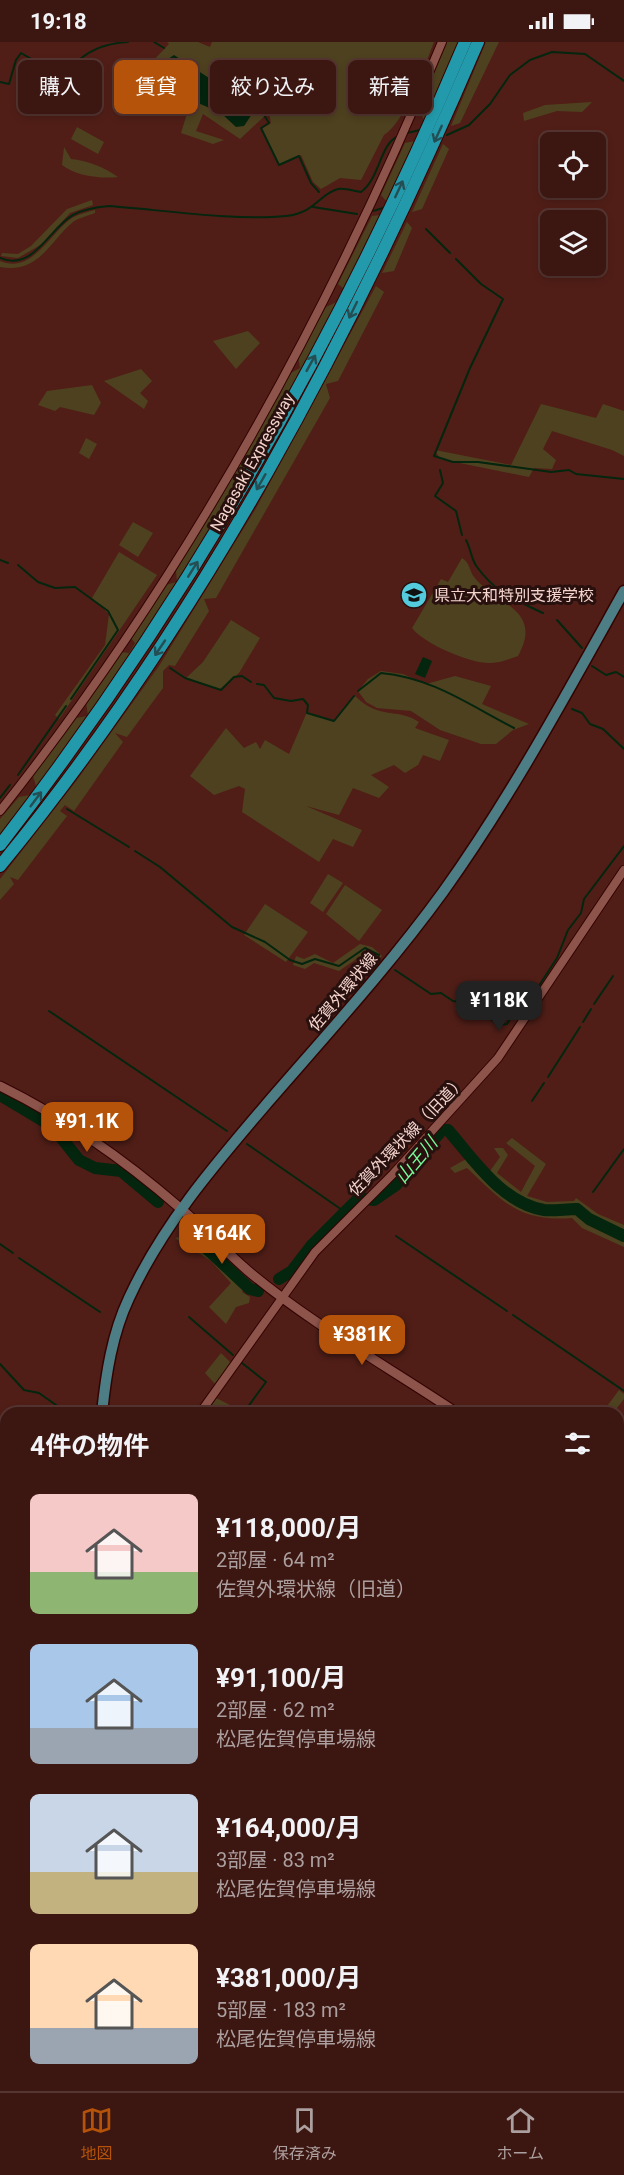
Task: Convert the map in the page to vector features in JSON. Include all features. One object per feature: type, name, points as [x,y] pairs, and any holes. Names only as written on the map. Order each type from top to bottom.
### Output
[{"type":"highway","name":"Nagasaki Expressway","points":[[0,845],[95,718],[154,630],[262,452],[379,232],[465,42]]},
{"type":"highway","name":"Nagasaki Expressway","points":[[0,866],[52,803],[108,726],[166,638],[263,478],[333,350],[384,247],[478,42]]},
{"type":"main road","name":"佐賀外環状線","points":[[103,1407],[113,1342],[128,1300],[151,1255],[181,1208],[227,1149],[356,1001],[442,893],[521,771],[624,591]]},
{"type":"main road","points":[[0,1086],[26,1099],[97,1144],[181,1208],[246,1269],[282,1297],[448,1407]]},
{"type":"street","points":[[0,811],[122,644],[233,466],[311,326],[406,128],[442,42]]},
{"type":"street","name":"佐賀外環状線（旧道）","points":[[204,1407],[315,1252],[474,1088],[498,1058],[624,870]]},
{"type":"shaded area","points":[[167,42],[198,42],[210,47],[212,42],[434,42],[427,60],[348,60],[348,114],[402,114],[384,135],[361,180],[340,178],[321,189],[313,182],[301,155],[280,165],[262,129],[271,123],[269,114],[336,114],[336,60],[210,60],[210,114],[267,114],[240,139],[203,114],[196,131],[224,140],[213,144],[181,133],[187,114],[198,114],[198,60],[154,60],[169,44]]},
{"type":"shaded area","points":[[447,42],[459,42],[432,105],[432,77]]},
{"type":"shaded area","points":[[486,42],[499,42],[460,123],[451,126]]},
{"type":"shaded area","points":[[174,55],[182,60],[166,60]]},
{"type":"shaded area","points":[[198,71],[210,79],[210,108],[198,103]]},
{"type":"shaded area","points":[[592,102],[582,112],[557,111],[524,121],[523,113],[545,105]]},
{"type":"shaded area","points":[[222,114],[252,114],[244,126],[236,127]]},
{"type":"shaded area","points":[[421,114],[428,114],[425,121]]},
{"type":"shaded area","points":[[77,127],[104,142],[98,154],[71,139]]},
{"type":"shaded area","points":[[415,141],[387,202],[381,195],[405,143]]},
{"type":"shaded area","points":[[443,144],[449,149],[422,209],[412,212]]},
{"type":"shaded area","points":[[64,147],[71,159],[96,165],[118,177],[89,176],[68,169],[62,165]]},
{"type":"shaded area","points":[[92,200],[93,205],[70,213],[42,244],[18,258],[1,256],[2,253],[18,254],[31,246],[67,209]]},
{"type":"shaded area","points":[[95,210],[95,213],[73,222],[34,261],[13,268],[0,267],[0,261],[12,264],[32,257],[72,218]]},
{"type":"shaded area","points":[[381,215],[344,289],[338,284],[372,216]]},
{"type":"shaded area","points":[[407,222],[412,228],[394,271],[382,273]]},
{"type":"shaded area","points":[[376,286],[384,292],[338,381],[326,384],[330,398],[216,598],[204,599],[209,611],[175,666],[169,665],[163,671],[163,688],[127,737],[115,733],[123,742],[74,811],[65,805],[60,811],[67,816],[18,880],[10,877],[14,884],[0,900],[0,879],[77,780],[159,666],[255,510]]},
{"type":"shaded area","points":[[339,301],[250,466],[171,598],[124,668],[0,837],[0,819],[19,797],[30,795],[36,786],[33,776],[76,718],[88,716],[86,702],[121,652],[129,653],[135,643],[130,637],[165,585],[177,582],[176,571],[289,374],[300,368],[298,357],[326,307]]},
{"type":"shaded area","points":[[248,331],[260,343],[236,369],[213,341]]},
{"type":"shaded area","points":[[141,369],[152,381],[140,393],[148,401],[144,409],[104,381]]},
{"type":"shaded area","points":[[92,385],[101,403],[94,415],[60,407],[55,411],[38,405],[47,391]]},
{"type":"shaded area","points":[[541,404],[596,418],[603,404],[624,411],[624,456],[552,431],[543,449],[556,460],[552,469],[534,468],[529,477],[440,459],[435,450],[511,465]]},
{"type":"shaded area","points":[[86,438],[97,444],[89,459],[79,453]]},
{"type":"shaded area","points":[[133,522],[153,533],[138,557],[119,545]]},
{"type":"shaded area","points":[[119,552],[157,575],[59,719],[55,715],[105,645],[109,614],[92,598]]},
{"type":"shaded area","points":[[462,558],[483,587],[514,609],[521,618],[525,628],[524,640],[518,656],[495,663],[460,657],[427,640],[412,628],[441,579],[448,582]]},
{"type":"shaded area","points":[[231,620],[260,638],[239,673],[220,689],[186,678],[203,662]]},
{"type":"shaded area","points":[[423,657],[432,661],[425,678],[415,674]]},
{"type":"shaded area","points":[[381,671],[403,674],[426,684],[455,676],[491,686],[482,704],[529,724],[513,730],[496,744],[481,744],[440,730],[411,711],[377,708],[366,702],[358,691],[368,679]]},
{"type":"shaded area","points":[[355,696],[373,708],[411,718],[419,722],[415,728],[449,740],[440,761],[423,755],[418,765],[405,773],[394,765],[371,775],[389,787],[379,798],[353,788],[339,815],[306,806],[362,830],[353,847],[333,839],[319,862],[242,812],[245,789],[239,786],[214,795],[190,776],[226,728],[244,748],[256,742],[260,749],[265,740],[289,754],[307,712],[334,722]]},
{"type":"shaded area","points":[[328,874],[343,883],[323,912],[310,903]]},
{"type":"shaded area","points":[[345,885],[382,910],[359,941],[326,914]]},
{"type":"shaded area","points":[[265,904],[308,932],[286,962],[244,935]]},
{"type":"shaded area","points":[[360,944],[372,947],[382,956],[378,961],[362,955],[339,971],[314,963],[305,969],[293,965],[296,956],[304,959],[315,954],[333,963]]},
{"type":"shaded area","points":[[512,1138],[546,1164],[527,1196],[547,1202],[574,1201],[576,1198],[598,1214],[624,1225],[624,1231],[593,1218],[579,1207],[547,1208],[519,1199],[490,1171],[500,1157],[494,1148],[503,1148],[508,1155],[497,1173],[521,1192],[535,1166],[506,1143]]},
{"type":"shaded area","points":[[468,1158],[501,1194],[515,1203],[540,1212],[574,1211],[594,1225],[624,1239],[624,1247],[582,1228],[572,1218],[538,1217],[525,1213],[502,1200],[467,1168],[455,1173],[450,1168]]},
{"type":"shaded area","points":[[186,1236],[244,1287],[242,1292],[250,1297],[249,1303],[236,1307],[226,1324],[209,1307],[231,1283],[211,1261],[175,1238]]},
{"type":"shaded area","points":[[221,1353],[231,1363],[216,1385],[205,1373]]},
{"type":"shaded area","points":[[619,1390],[624,1394],[624,1399],[618,1407],[606,1407]]},
{"type":"shaded area","points":[[216,1398],[234,1407],[210,1407]]},
{"type":"waterway","points":[[79,60],[96,49],[128,42]]},
{"type":"waterway","points":[[154,42],[164,48]]},
{"type":"waterway","points":[[447,135],[469,125],[490,104],[510,75],[530,60],[552,52],[585,54],[624,81]]},
{"type":"waterway","points":[[0,82],[9,84],[16,60],[21,53],[33,60]]},
{"type":"waterway","points":[[264,115],[269,123],[261,128],[279,165],[299,156],[311,183],[319,192]]},
{"type":"waterway","points":[[407,133],[420,130]]},
{"type":"waterway","points":[[0,258],[12,261],[32,254],[64,221],[73,215],[100,207],[244,217],[296,214],[332,191],[347,189],[361,192],[372,179],[388,145],[399,136]]},
{"type":"waterway","points":[[313,207],[357,214]]},
{"type":"waterway","points":[[373,211],[383,208]]},
{"type":"waterway","points":[[426,229],[450,253]]},
{"type":"waterway","points":[[456,259],[481,284],[503,299],[470,368],[434,456],[453,462],[478,462],[551,472],[569,470],[576,474],[624,479]]},
{"type":"waterway","points":[[440,470],[443,483],[435,496],[456,511],[462,535]]},
{"type":"waterway","points":[[466,540],[475,564],[492,584],[507,595],[543,613]]},
{"type":"waterway","points":[[0,560],[8,563]]},
{"type":"waterway","points":[[18,565],[38,582],[55,588],[75,587],[108,611],[118,630],[71,699]]},
{"type":"waterway","points":[[557,620],[582,648]]},
{"type":"waterway","points":[[592,666],[606,675],[616,672],[624,677]]},
{"type":"waterway","points":[[170,668],[185,678],[221,690],[234,677],[242,676],[251,682]]},
{"type":"waterway","points":[[358,691],[381,673],[417,680],[450,694],[514,728]]},
{"type":"waterway","points":[[257,684],[264,685],[274,698],[291,701],[303,699],[308,705],[307,713],[334,721],[354,696]]},
{"type":"waterway","points":[[18,775],[66,706]]},
{"type":"waterway","points":[[572,709],[582,713],[590,724],[603,729],[624,749]]},
{"type":"waterway","points":[[0,798],[10,785]]},
{"type":"waterway","points":[[67,809],[129,847]]},
{"type":"waterway","points":[[395,970],[431,994],[441,993],[453,1001],[468,1003],[499,1025],[507,1024],[513,1014],[531,998],[557,958],[568,930],[581,913],[584,899],[624,846]]},
{"type":"waterway","points":[[135,851],[160,867],[232,927],[265,942],[290,960],[302,964],[315,959],[339,966],[365,948],[379,955]]},
{"type":"waterway","points":[[594,1004],[613,976]]},
{"type":"waterway","points":[[583,1022],[591,1009]]},
{"type":"waterway","points":[[49,1011],[227,1131]]},
{"type":"waterway","points":[[548,1077],[580,1027]]},
{"type":"waterway","points":[[532,1101],[544,1083]]},
{"type":"waterway","name":"山王川","points":[[0,1095],[52,1126],[79,1160],[95,1168],[121,1171],[158,1202]]},
{"type":"waterway","name":"山王川","points":[[279,1279],[292,1271],[312,1245],[359,1198],[374,1200],[396,1185],[442,1130],[448,1130],[490,1179],[515,1199],[544,1210],[577,1209],[589,1219],[624,1236]]},
{"type":"waterway","points":[[247,1144],[345,1212]]},
{"type":"waterway","points":[[593,1192],[624,1149]]},
{"type":"waterway","name":"山王川","points":[[190,1233],[250,1289],[258,1291]]},
{"type":"waterway","points":[[396,1236],[507,1311]]},
{"type":"waterway","points":[[0,1244],[13,1253]]},
{"type":"waterway","points":[[19,1258],[100,1312]]},
{"type":"waterway","points":[[513,1315],[624,1391]]},
{"type":"waterway","points":[[189,1317],[233,1355]]},
{"type":"waterway","points":[[242,1363],[266,1382],[248,1407]]},
{"type":"waterway","points":[[0,1364],[24,1390],[39,1393],[59,1407]]},
{"type":"place","name":"県立大和特別支援学校","points":[[414,595]]}]
